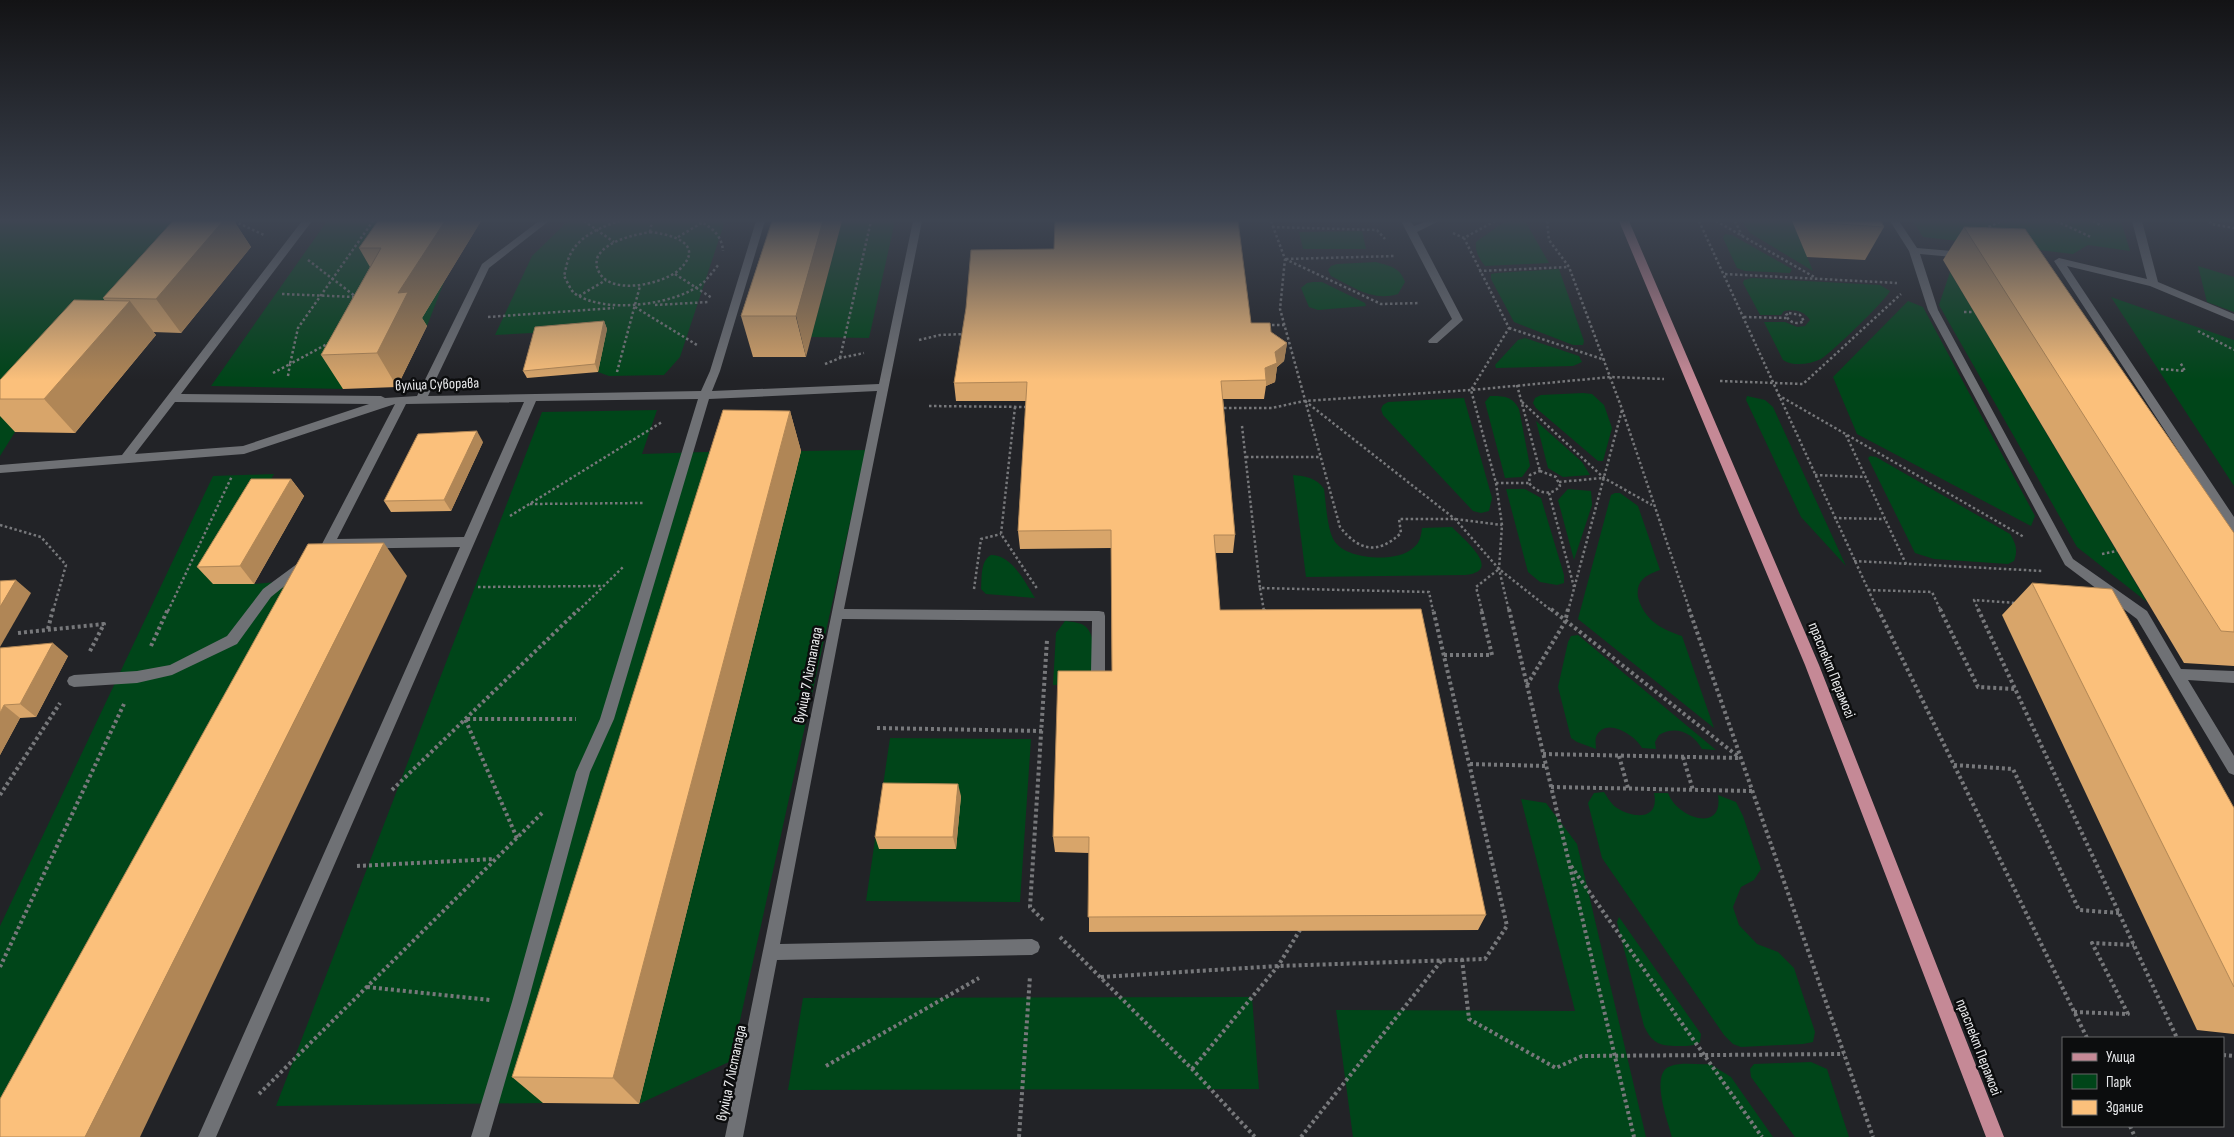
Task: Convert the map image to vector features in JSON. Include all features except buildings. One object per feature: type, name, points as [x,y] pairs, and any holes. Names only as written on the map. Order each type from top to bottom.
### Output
[{"type":"main road","name":"праспект Перамогі","points":[[1646,274],[1812,665],[1995,1137]]},
{"type":"street","points":[[126,458],[267,274]]},
{"type":"street","points":[[422,399],[481,274]]},
{"type":"street","points":[[480,1137],[520,1002],[583,772],[607,719],[705,395],[719,358],[744,274]]},
{"type":"street","name":"вуліца 7 Лістапада","points":[[734,1137],[772,952],[836,614],[907,274]]},
{"type":"street","points":[[1433,341],[1458,320],[1434,274]]},
{"type":"street","points":[[1921,274],[1933,310],[2069,562],[2142,615],[2234,769]]},
{"type":"street","points":[[2063,274],[2234,528]]},
{"type":"street","points":[[2112,274],[2153,284],[2234,318]]},
{"type":"street","points":[[2150,274],[2153,284]]},
{"type":"street","name":"вуліца Суворава","points":[[0,468],[244,450],[397,400],[705,395],[884,387]]},
{"type":"street","points":[[207,1137],[532,397]]},
{"type":"street","points":[[74,681],[137,677],[172,670],[232,640],[267,594],[320,550],[397,400],[172,398]]},
{"type":"street","points":[[320,550],[468,542]]},
{"type":"street","points":[[836,614],[1099,616],[1098,673]]},
{"type":"street","points":[[2178,674],[2234,677]]},
{"type":"street","points":[[772,952],[1032,948]]},
{"type":"path","points":[[329,274],[363,303]]},
{"type":"path","points":[[284,399],[298,328],[335,274]]},
{"type":"path","points":[[564,274],[569,287],[590,302],[604,305],[634,306],[657,303],[678,296],[696,287],[711,274]]},
{"type":"path","points":[[599,274],[606,280],[621,285],[640,286],[675,274]]},
{"type":"path","points":[[460,319],[717,301],[675,274]]},
{"type":"path","points":[[840,358],[859,274]]},
{"type":"path","points":[[1283,274],[1280,309],[1286,325],[1304,401],[1340,527],[1348,539],[1361,546],[1379,548],[1393,542],[1401,533],[1399,519],[1455,519],[1502,525]]},
{"type":"path","points":[[1319,274],[1381,304],[1424,303]]},
{"type":"path","points":[[1482,274],[1509,328],[1604,360],[1610,377]]},
{"type":"path","points":[[1572,274],[1622,409],[1652,505],[1873,1137]]},
{"type":"path","points":[[1725,274],[1854,561],[2086,1037]]},
{"type":"path","points":[[1726,274],[1911,284]]},
{"type":"path","points":[[1807,274],[1816,279]]},
{"type":"path","points":[[1213,408],[1272,408],[1304,401],[1471,390],[1517,384],[1610,377],[1803,384],[1911,284],[1918,274]]},
{"type":"path","points":[[580,296],[606,280]]},
{"type":"path","points":[[611,396],[640,286]]},
{"type":"path","points":[[252,293],[364,297]]},
{"type":"path","points":[[634,306],[719,358]]},
{"type":"path","points":[[1744,317],[1787,318],[1796,324],[1804,321],[1800,315],[1795,313],[1789,313],[1786,315],[1787,318]]},
{"type":"path","points":[[1267,325],[1286,325]]},
{"type":"path","points":[[1509,328],[1471,390],[1496,483],[1502,525],[1499,570],[1634,1137]]},
{"type":"path","points":[[823,365],[840,358],[940,335],[966,334]]},
{"type":"path","points":[[273,373],[330,342]]},
{"type":"path","points":[[1517,384],[1540,471]]},
{"type":"path","points":[[1778,395],[2026,538]]},
{"type":"path","points":[[1304,401],[1455,519],[1499,570],[1740,758]]},
{"type":"path","points":[[1522,402],[1604,478],[1652,505]]},
{"type":"path","points":[[929,406],[1035,407]]},
{"type":"path","points":[[1015,407],[1001,534],[1049,608],[1030,907],[1048,925]]},
{"type":"path","points":[[1527,686],[1565,622],[1622,409]]},
{"type":"path","points":[[468,542],[663,421]]},
{"type":"path","points":[[1242,426],[1264,618]]},
{"type":"path","points":[[1845,434],[1906,564]]},
{"type":"path","points":[[0,967],[244,450]]},
{"type":"path","points":[[1246,457],[1320,457]]},
{"type":"path","points":[[1496,483],[1529,483],[1537,491],[1549,493],[1558,489],[1559,482],[1552,474],[1540,471],[1530,475],[1529,483]]},
{"type":"path","points":[[1815,475],[1866,477]]},
{"type":"path","points":[[1559,482],[1604,478]]},
{"type":"path","points":[[1549,493],[1574,589]]},
{"type":"path","points":[[529,504],[672,503]]},
{"type":"path","points":[[1834,518],[1885,519]]},
{"type":"path","points":[[0,525],[41,537],[66,565],[48,629]]},
{"type":"path","points":[[970,615],[981,539],[1001,534]]},
{"type":"path","points":[[386,795],[630,560]]},
{"type":"path","points":[[1854,561],[2044,571],[2069,562]]},
{"type":"path","points":[[1444,655],[1492,654],[1476,587],[1499,570]]},
{"type":"path","points":[[448,588],[602,586]]},
{"type":"path","points":[[1101,977],[1278,966],[1485,959],[1507,926],[1429,592],[1260,588]]},
{"type":"path","points":[[1868,590],[1932,592],[1978,687],[2016,689]]},
{"type":"path","points":[[2020,603],[1974,600],[2177,1037]]},
{"type":"path","points":[[0,795],[74,681],[104,624],[18,633]]},
{"type":"path","points":[[465,720],[607,719]]},
{"type":"path","points":[[465,720],[517,838]]},
{"type":"path","points":[[877,728],[1042,731]]},
{"type":"path","points":[[1543,754],[1740,758]]},
{"type":"path","points":[[1619,756],[1628,788]]},
{"type":"path","points":[[1683,757],[1693,790]]},
{"type":"path","points":[[1469,764],[1546,766]]},
{"type":"path","points":[[1954,765],[2013,769],[2079,910],[2119,913]]},
{"type":"path","points":[[1551,787],[1752,791]]},
{"type":"path","points":[[257,1096],[544,812]]},
{"type":"path","points":[[326,868],[496,859]]},
{"type":"path","points":[[1569,863],[1762,1137]]},
{"type":"path","points":[[1192,1069],[1278,966],[1300,930]]},
{"type":"path","points":[[1054,931],[1192,1069],[1255,1137]]},
{"type":"path","points":[[2074,1012],[2128,1014],[2092,943],[2134,945]]},
{"type":"path","points":[[1019,1137],[1032,948]]},
{"type":"path","points":[[1462,959],[1469,1019],[1556,1068],[1582,1056],[1844,1054]]},
{"type":"path","points":[[1302,1137],[1442,960]]},
{"type":"path","points":[[826,1066],[980,977]]},
{"type":"path","points":[[367,987],[520,1002]]},
{"type":"green space","points":[[0,274],[171,274],[15,432],[0,456]]},
{"type":"green space","points":[[290,274],[384,274],[379,282],[444,282],[427,326],[375,328],[343,389],[211,386]]},
{"type":"green space","points":[[524,274],[707,274],[680,357],[664,375],[609,376],[598,372],[606,329],[495,335]]},
{"type":"green space","points":[[828,274],[883,274],[869,338],[811,337]]},
{"type":"green space","points":[[1330,274],[1401,274],[1405,282],[1398,294],[1380,296],[1355,289]]},
{"type":"green space","points":[[1491,274],[1561,274],[1584,341],[1583,345],[1573,345],[1514,322],[1491,279]]},
{"type":"green space","points":[[1949,274],[1951,274],[2147,602],[2077,547],[1939,305]]},
{"type":"green space","points":[[2200,274],[2224,274],[2234,277],[2234,312],[2207,302]]},
{"type":"green space","points":[[1752,278],[1880,285],[1890,291],[1846,338],[1821,359],[1802,364],[1792,364],[1783,360],[1764,322],[1785,322],[1797,327],[1805,326],[1810,320],[1802,313],[1792,310],[1784,311],[1781,315],[1760,315],[1743,283],[1744,280]]},
{"type":"green space","points":[[1322,282],[1365,303],[1366,306],[1318,310],[1309,307],[1301,288],[1307,283]]},
{"type":"green space","points":[[2111,297],[2234,340],[2234,486]]},
{"type":"green space","points":[[1908,301],[1923,307],[2035,516],[2031,526],[1857,434],[1833,377]]},
{"type":"green space","points":[[1525,338],[1579,356],[1582,362],[1573,366],[1496,368],[1495,365],[1518,340]]},
{"type":"green space","points":[[1592,394],[1604,405],[1612,428],[1603,461],[1598,461],[1536,408],[1533,403],[1535,398],[1541,395]]},
{"type":"green space","points":[[1490,396],[1510,399],[1519,409],[1530,466],[1522,477],[1505,478],[1485,402]]},
{"type":"green space","points":[[1747,396],[1765,400],[1773,407],[1846,566],[1801,517],[1746,400]]},
{"type":"green space","points":[[1464,398],[1492,498],[1489,511],[1481,513],[1473,511],[1383,415],[1381,409],[1388,402]]},
{"type":"green space","points":[[657,410],[642,454],[736,451],[543,1103],[276,1106],[542,412]]},
{"type":"green space","points":[[1536,421],[1582,462],[1590,475],[1563,477],[1548,468]]},
{"type":"green space","points":[[866,450],[731,1061],[639,1104],[801,451]]},
{"type":"green space","points":[[1870,456],[1876,457],[2010,534],[2016,547],[2014,561],[2008,564],[1934,559],[1915,553],[1868,458]]},
{"type":"green space","points":[[274,474],[213,584],[254,584],[333,577],[0,1137],[0,926],[213,476]]},
{"type":"green space","points":[[1293,475],[1314,480],[1324,489],[1332,537],[1341,548],[1350,553],[1373,557],[1396,556],[1406,553],[1417,544],[1422,528],[1452,527],[1478,554],[1481,568],[1476,572],[1465,575],[1306,577]]},
{"type":"green space","points":[[1506,489],[1525,489],[1541,498],[1564,575],[1564,583],[1557,585],[1540,582],[1528,572]]},
{"type":"green space","points":[[1568,489],[1591,491],[1592,505],[1574,560],[1558,500]]},
{"type":"green space","points":[[1620,493],[1638,506],[1660,570],[1646,576],[1640,583],[1638,597],[1641,605],[1649,618],[1660,627],[1682,636],[1714,728],[1578,619],[1611,495]]},
{"type":"green space","points":[[991,555],[999,556],[1012,564],[1035,598],[986,594],[981,589],[982,570],[985,561]]},
{"type":"green space","points":[[1065,621],[1082,625],[1090,633],[1094,655],[1092,684],[1053,685],[1056,633]]},
{"type":"green space","points":[[1578,635],[1716,750],[1702,749],[1689,735],[1678,731],[1665,732],[1659,735],[1655,742],[1656,749],[1642,748],[1627,733],[1613,728],[1606,728],[1600,731],[1596,737],[1596,749],[1571,738],[1558,687],[1568,642],[1571,636]]},
{"type":"green space","points":[[890,738],[1031,739],[1020,902],[866,901]]},
{"type":"green space","points":[[1604,792],[1611,803],[1617,808],[1624,812],[1638,815],[1649,813],[1653,808],[1655,802],[1654,793],[1668,793],[1680,809],[1689,815],[1699,818],[1707,818],[1714,815],[1718,807],[1718,795],[1736,802],[1743,816],[1761,869],[1754,880],[1741,887],[1733,907],[1739,925],[1757,944],[1778,952],[1794,968],[1815,1032],[1813,1042],[1741,1047],[1733,1044],[1724,1035],[1602,858],[1588,803],[1594,793]]},
{"type":"green space","points":[[1521,799],[1546,803],[1577,844],[1646,1137],[1353,1137],[1336,1010],[1575,1011]]},
{"type":"green space","points":[[1619,917],[1701,1034],[1700,1042],[1689,1046],[1663,1045],[1654,1041],[1647,1032],[1617,922]]},
{"type":"green space","points":[[1252,997],[1259,1089],[788,1090],[803,998]]},
{"type":"green space","points":[[1811,1062],[1827,1069],[1849,1137],[1795,1137],[1751,1077],[1750,1069],[1754,1064]]},
{"type":"green space","points":[[1680,1064],[1710,1064],[1731,1077],[1773,1137],[1672,1137],[1664,1109],[1661,1077],[1665,1070],[1671,1066]]}]
